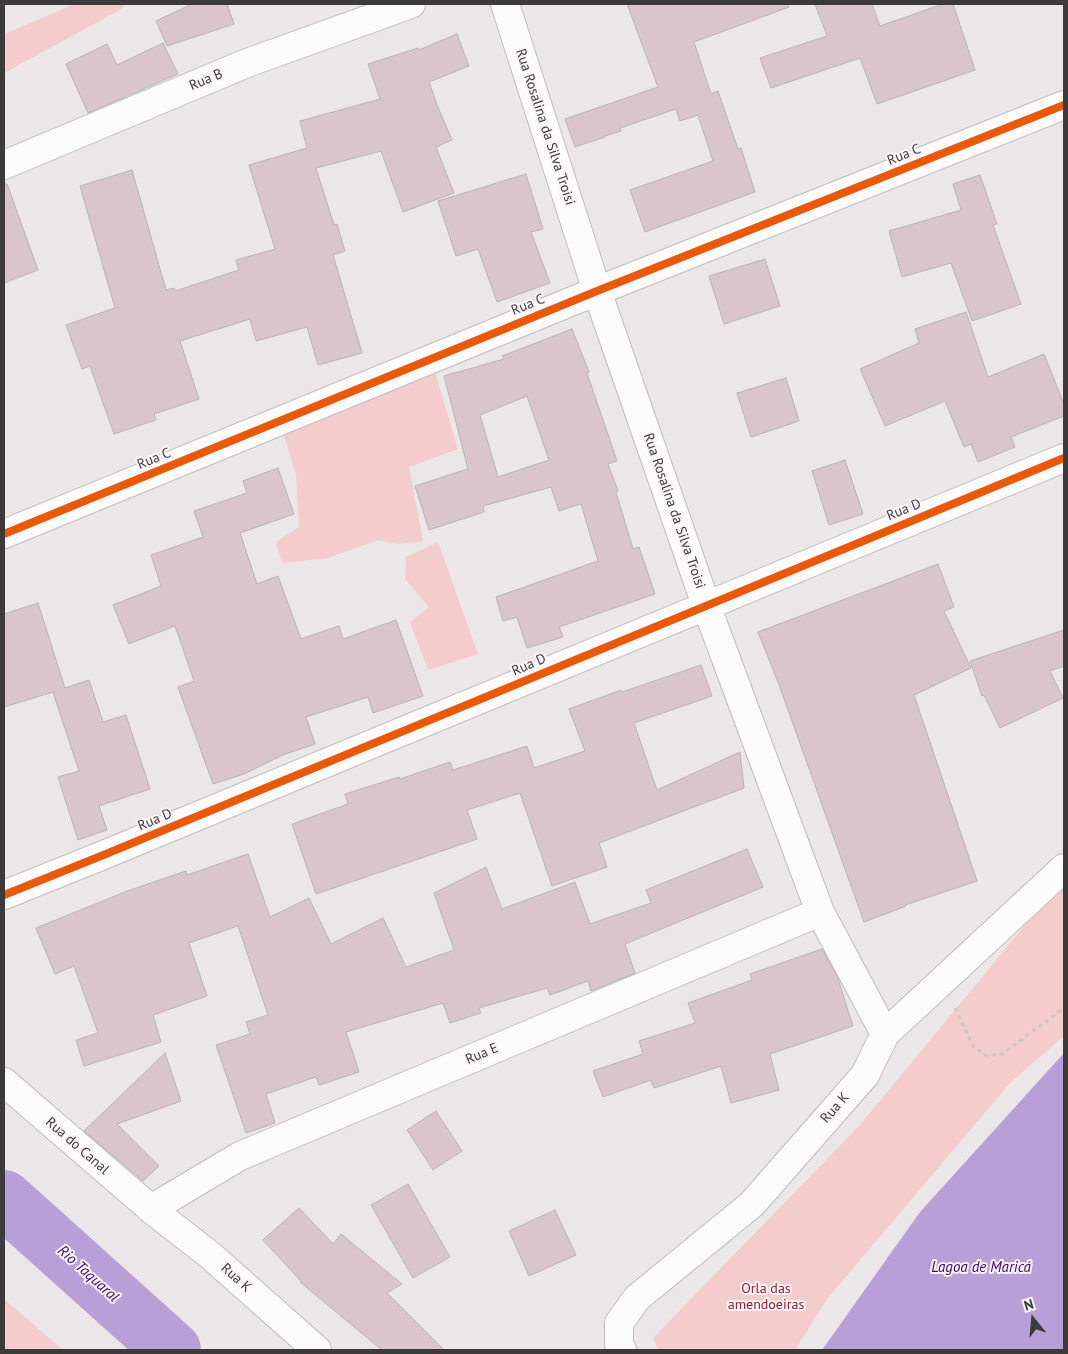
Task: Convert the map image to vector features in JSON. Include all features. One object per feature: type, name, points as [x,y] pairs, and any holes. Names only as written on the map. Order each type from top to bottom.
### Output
[{"type":"street","name":"Rua B","points":[[4,165],[247,63],[411,4]]},
{"type":"street","name":"Rua Rosalina da Silva Troisi","points":[[505,4],[597,290],[706,605],[820,912],[885,1034]]},
{"type":"street","name":"Rua C","points":[[4,534],[597,290],[1064,105]]},
{"type":"street","name":"Rua D","points":[[4,894],[119,849],[1064,458]]},
{"type":"street","name":"Rua K","points":[[622,1350],[619,1344],[619,1323],[638,1298],[752,1204],[865,1075],[885,1034],[1064,868]]},
{"type":"street","name":"Rua E","points":[[151,1209],[240,1156],[820,912]]},
{"type":"street","name":"Rua do Canal","points":[[4,1082],[151,1209]]},
{"type":"street","name":"Rua K","points":[[151,1209],[211,1256],[318,1350]]},
{"type":"path","points":[[942,980],[973,1046],[987,1056],[1002,1054],[1064,1008]]},
{"type":"green space","points":[[75,4],[126,4],[120,10],[4,73],[4,34]]},
{"type":"green space","points":[[435,372],[458,449],[409,467],[423,541],[397,544],[378,540],[328,558],[282,563],[276,542],[299,527],[296,475],[282,429]]},
{"type":"green space","points":[[438,542],[478,654],[428,670],[410,622],[429,607],[405,579],[406,557]]},
{"type":"green space","name":"Orla das amendoeiras","points":[[1064,884],[1064,1036],[1010,1083],[827,1299],[795,1350],[658,1350],[653,1338],[860,1125],[1054,890]]},
{"type":"green space","points":[[4,1299],[63,1350],[4,1350]]},
{"type":"water","name":"Lagoa de Maricá","points":[[1064,1053],[1064,1350],[822,1350],[920,1212]]},
{"type":"building","points":[[192,4],[227,4],[234,24],[167,46],[156,21]]},
{"type":"building","points":[[627,4],[788,4],[789,7],[694,42],[711,94],[718,91],[738,149],[741,148],[755,192],[645,232],[630,190],[713,161],[698,115],[680,121],[676,109],[620,128],[621,131],[575,147],[565,119],[658,87]]},
{"type":"building","points":[[815,4],[872,4],[880,26],[943,4],[953,4],[975,70],[877,104],[860,58],[771,88],[760,58],[827,36]]},
{"type":"building","points":[[457,34],[469,66],[429,82],[452,140],[436,147],[454,193],[403,212],[381,151],[316,168],[334,225],[337,224],[345,251],[333,255],[362,353],[318,365],[307,327],[256,341],[250,319],[180,341],[199,399],[154,414],[156,420],[114,434],[90,366],[82,369],[66,325],[115,308],[80,186],[132,170],[166,290],[174,288],[175,291],[239,270],[236,260],[275,249],[249,165],[307,148],[300,121],[380,99],[368,64],[418,48],[419,50]]},
{"type":"building","points":[[163,43],[178,74],[88,113],[66,64],[107,44],[117,65]]},
{"type":"building","points":[[526,174],[543,229],[531,232],[550,283],[497,302],[478,249],[456,256],[438,201]]},
{"type":"building","points":[[980,175],[997,224],[993,225],[1021,304],[972,321],[951,263],[902,277],[889,231],[961,210],[953,184]]},
{"type":"building","points":[[4,184],[7,184],[38,270],[4,283]]},
{"type":"building","points":[[765,259],[780,306],[724,324],[709,276]]},
{"type":"building","points":[[966,312],[988,377],[1044,354],[1064,404],[1064,416],[1011,437],[1015,447],[978,462],[971,444],[964,447],[945,401],[885,426],[860,369],[919,343],[915,329]]},
{"type":"building","points":[[572,329],[589,372],[587,373],[617,461],[608,464],[618,491],[616,492],[633,549],[639,547],[655,594],[559,627],[563,637],[527,648],[517,617],[503,621],[496,597],[598,561],[581,504],[559,511],[551,487],[483,506],[484,512],[429,530],[415,486],[468,469],[444,376],[504,359],[502,356]],"holes":[[[527,396],[549,460],[498,477],[480,415]]]},
{"type":"building","points":[[786,378],[799,421],[751,437],[737,393]]},
{"type":"building","points":[[845,460],[863,514],[829,525],[812,471]]},
{"type":"building","points":[[278,468],[294,514],[240,533],[257,584],[278,576],[301,639],[339,626],[343,639],[396,620],[423,696],[373,713],[368,697],[306,717],[315,744],[283,755],[244,774],[213,784],[178,687],[194,681],[175,626],[129,644],[113,605],[161,586],[151,555],[203,537],[194,511],[247,493],[243,481]]},
{"type":"building","points":[[938,564],[954,607],[944,611],[971,668],[914,695],[977,881],[905,905],[864,922],[778,682],[758,632]]},
{"type":"building","points":[[38,603],[65,688],[89,680],[103,722],[126,715],[150,789],[99,806],[107,830],[78,840],[58,777],[79,771],[53,692],[4,707],[4,614]]},
{"type":"building","points":[[1064,630],[1064,666],[1050,671],[1063,698],[1000,728],[984,695],[982,696],[970,661]]},
{"type":"building","points":[[701,665],[712,696],[634,723],[657,790],[740,752],[744,788],[599,843],[607,867],[552,886],[520,793],[467,810],[477,839],[316,894],[292,824],[348,804],[345,794],[399,777],[400,779],[450,762],[453,770],[527,746],[534,768],[585,751],[569,709],[621,690],[622,692]]},
{"type":"building","points":[[747,849],[763,887],[625,944],[635,973],[591,991],[588,981],[550,995],[547,988],[479,1008],[481,1013],[450,1023],[443,1003],[346,1032],[359,1072],[319,1085],[316,1077],[266,1094],[275,1123],[246,1133],[216,1045],[250,1034],[246,1022],[268,1015],[238,926],[189,943],[207,996],[153,1015],[161,1042],[84,1066],[76,1040],[98,1033],[74,966],[55,974],[36,928],[130,890],[186,871],[187,875],[248,854],[270,917],[309,898],[331,944],[383,918],[406,967],[454,950],[434,893],[486,867],[502,909],[575,882],[590,924],[651,903],[646,890]]},
{"type":"building","points":[[822,949],[837,976],[853,1026],[770,1054],[779,1090],[731,1103],[721,1066],[654,1088],[651,1080],[603,1097],[593,1071],[643,1054],[639,1041],[695,1023],[688,1003],[752,980],[750,974]]},
{"type":"building","points":[[165,1053],[181,1101],[117,1124],[159,1166],[143,1181],[84,1131]]},
{"type":"building","points":[[436,1111],[462,1151],[433,1170],[407,1130]]},
{"type":"building","points":[[408,1184],[450,1257],[413,1278],[371,1205]]},
{"type":"building","points":[[299,1208],[333,1244],[341,1234],[402,1284],[387,1293],[444,1350],[382,1350],[300,1282],[263,1240]]},
{"type":"building","points":[[555,1210],[576,1255],[529,1276],[509,1231]]},
{"type":"waterway","name":"Rio Taquaral","points":[[4,1199],[172,1350]]},
{"type":"cycle path","points":[[4,534],[597,291],[1064,105]]},
{"type":"cycle path","points":[[4,895],[1064,458]]}]
